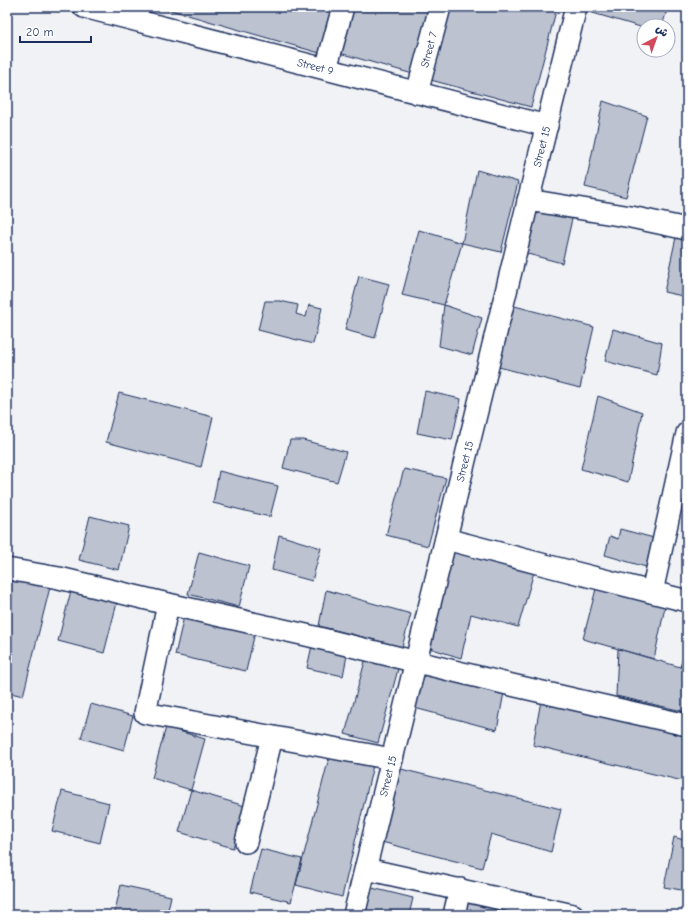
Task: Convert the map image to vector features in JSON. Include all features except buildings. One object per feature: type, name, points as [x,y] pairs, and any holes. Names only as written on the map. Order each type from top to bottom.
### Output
[{"type":"street","name":"Street 9","points":[[84,7],[547,126]]},
{"type":"street","points":[[326,69],[343,7]]},
{"type":"street","name":"Street 7","points":[[417,93],[440,7]]},
{"type":"street","name":"Street 15","points":[[354,915],[576,7]]},
{"type":"street","points":[[528,200],[631,217],[687,229]]},
{"type":"street","points":[[652,592],[687,433]]},
{"type":"street","points":[[446,539],[687,601]]},
{"type":"street","points":[[7,569],[59,578],[687,725]]},
{"type":"street","points":[[168,604],[145,713],[392,760]]},
{"type":"street","points":[[246,842],[272,737]]},
{"type":"street","points":[[366,869],[573,915]]},
{"type":"street","points":[[454,915],[460,889]]}]
